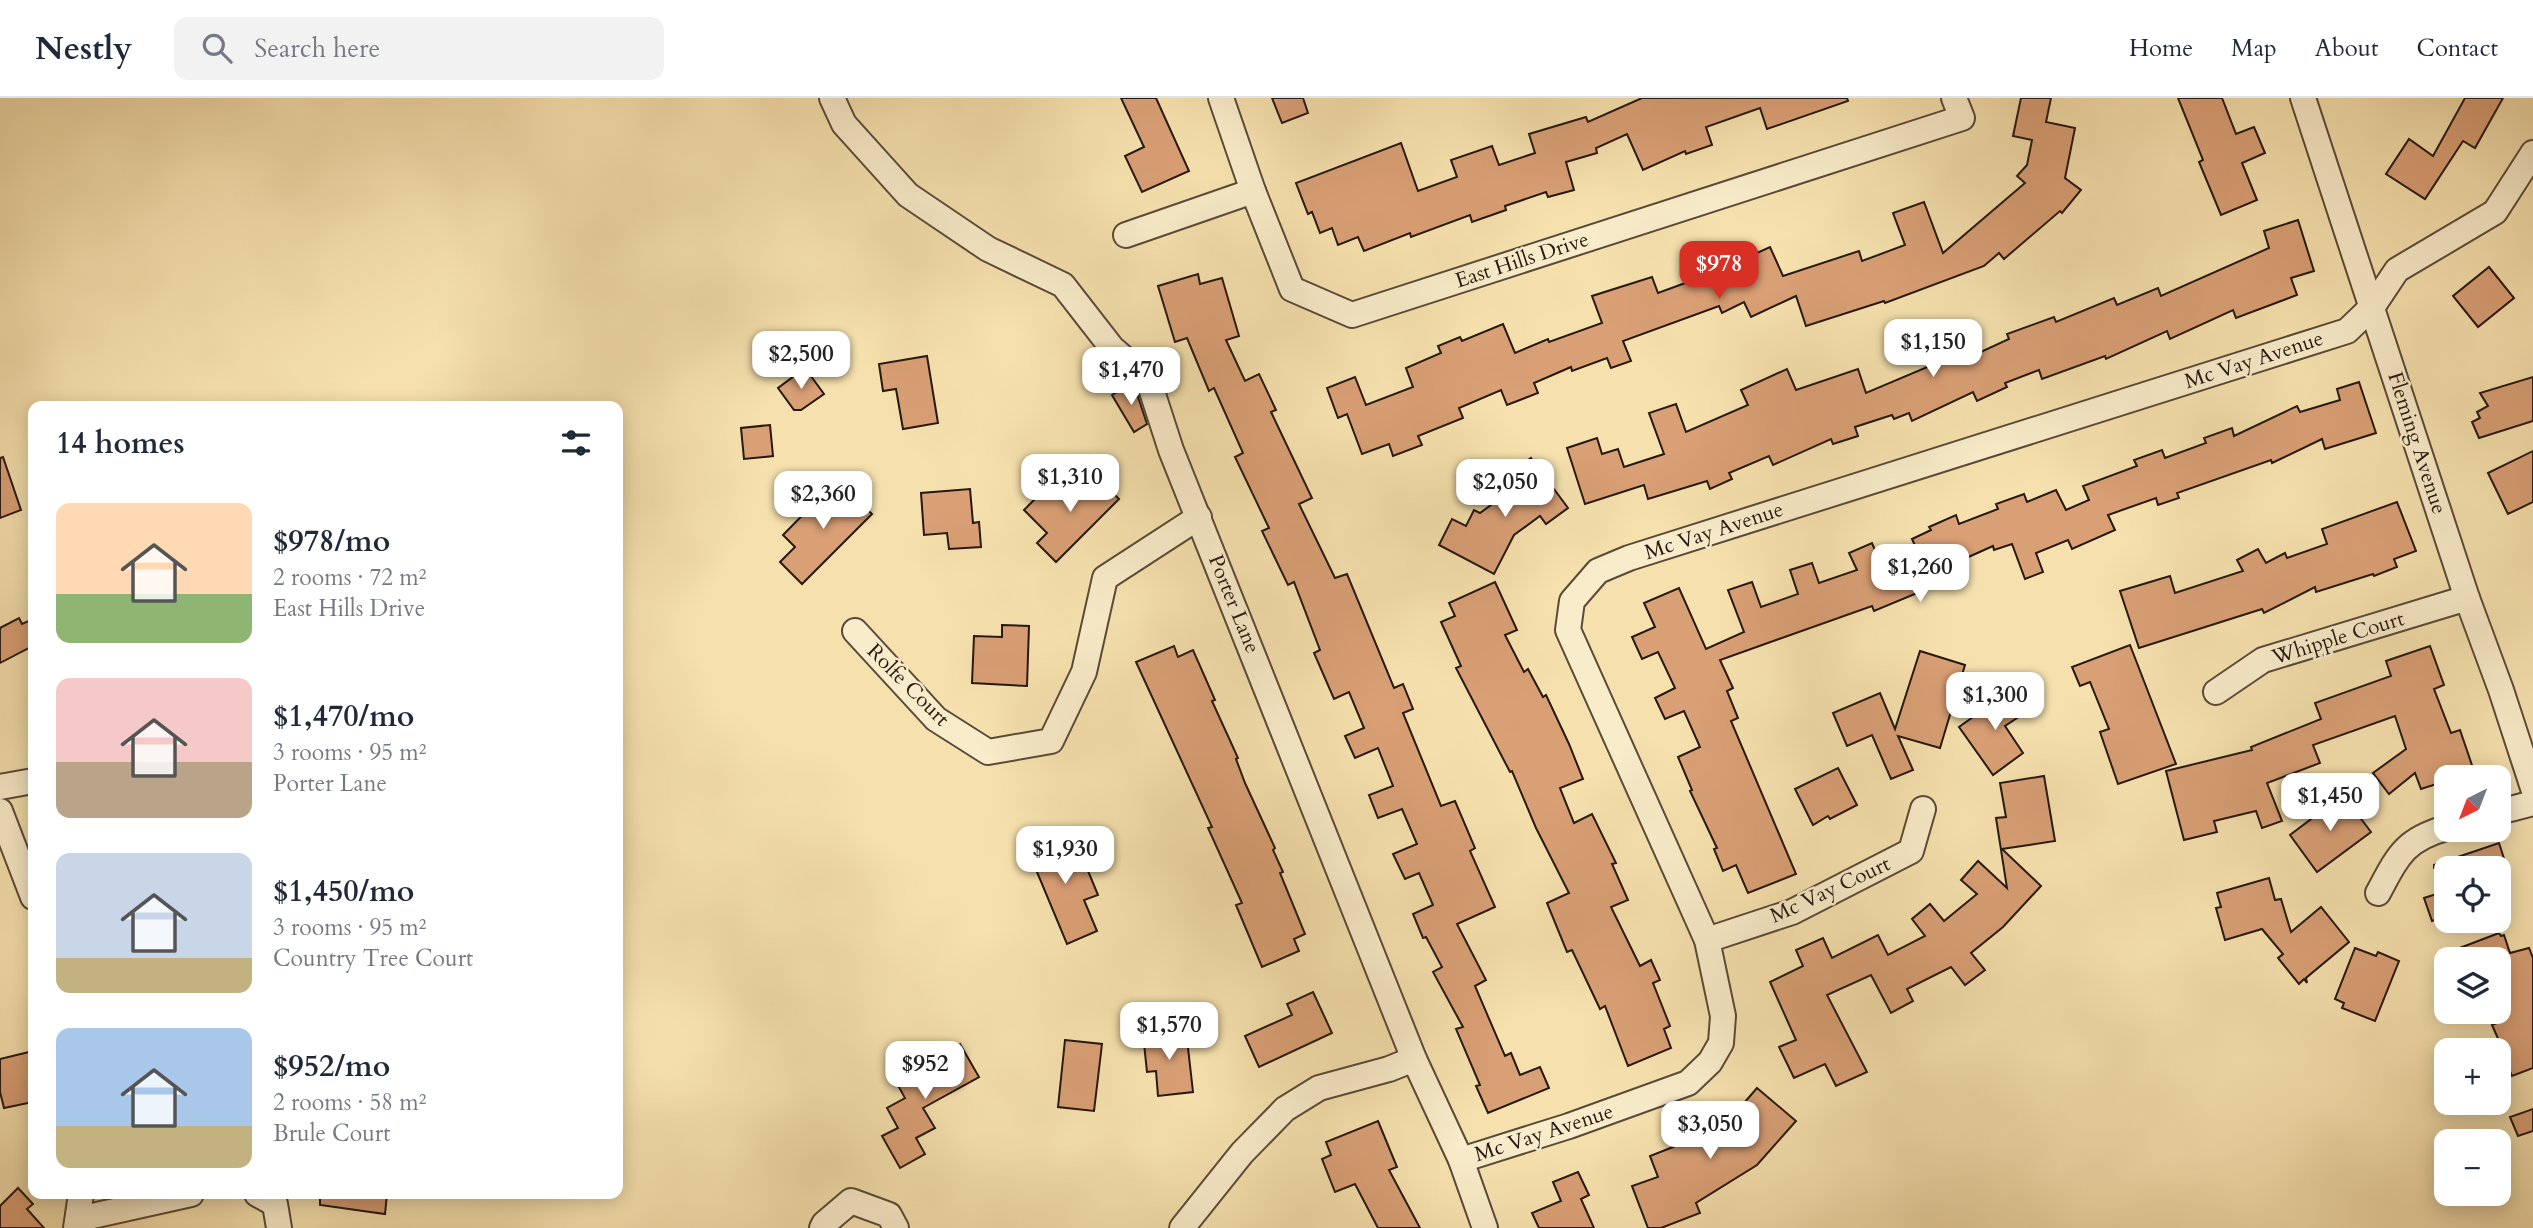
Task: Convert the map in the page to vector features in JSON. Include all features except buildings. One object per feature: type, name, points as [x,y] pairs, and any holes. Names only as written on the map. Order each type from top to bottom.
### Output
[{"type":"street","name":"Porter Lane","points":[[832,98],[844,124],[908,195],[988,249],[1063,285],[1112,348],[1149,379],[1171,450],[1414,1059],[1461,1160],[1485,1228]]},
{"type":"street","points":[[1126,235],[1253,191],[1221,98]]},
{"type":"street","name":"East Hills Drive","points":[[1253,191],[1292,289],[1352,314],[1962,118],[1954,98]]},
{"type":"street","name":"Fleming Avenue","points":[[2303,98],[2467,598],[2533,788]]},
{"type":"street","name":"Mc Vay Avenue","points":[[1461,1160],[1569,1126],[1688,1083],[1710,1062],[1721,1043],[1723,1016],[1707,940],[1568,630],[1572,601],[1598,571],[1629,558],[2347,331],[2373,306],[2397,270],[2495,212],[2533,153]]},
{"type":"street","name":"Rolfe Court","points":[[855,632],[936,719],[988,751],[1051,741],[1084,672],[1105,578],[1199,517]]},
{"type":"street","name":"Whipple Court","points":[[2216,692],[2263,660],[2467,598]]},
{"type":"street","points":[[0,787],[28,782]]},
{"type":"street","points":[[2511,809],[2533,803]]},
{"type":"street","name":"Mc Vay Court","points":[[1707,940],[1792,912],[1911,851],[1923,809]]},
{"type":"street","points":[[0,811],[28,885]]},
{"type":"street","points":[[2378,893],[2399,853],[2425,834],[2434,831]]},
{"type":"street","points":[[1182,1228],[1234,1162],[1285,1109],[1319,1088],[1389,1069],[1414,1059]]},
{"type":"street","points":[[80,1199],[78,1224],[172,1199]]},
{"type":"street","points":[[266,1199],[275,1204],[279,1228]]},
{"type":"street","points":[[822,1228],[851,1201],[890,1215],[896,1228]]}]
